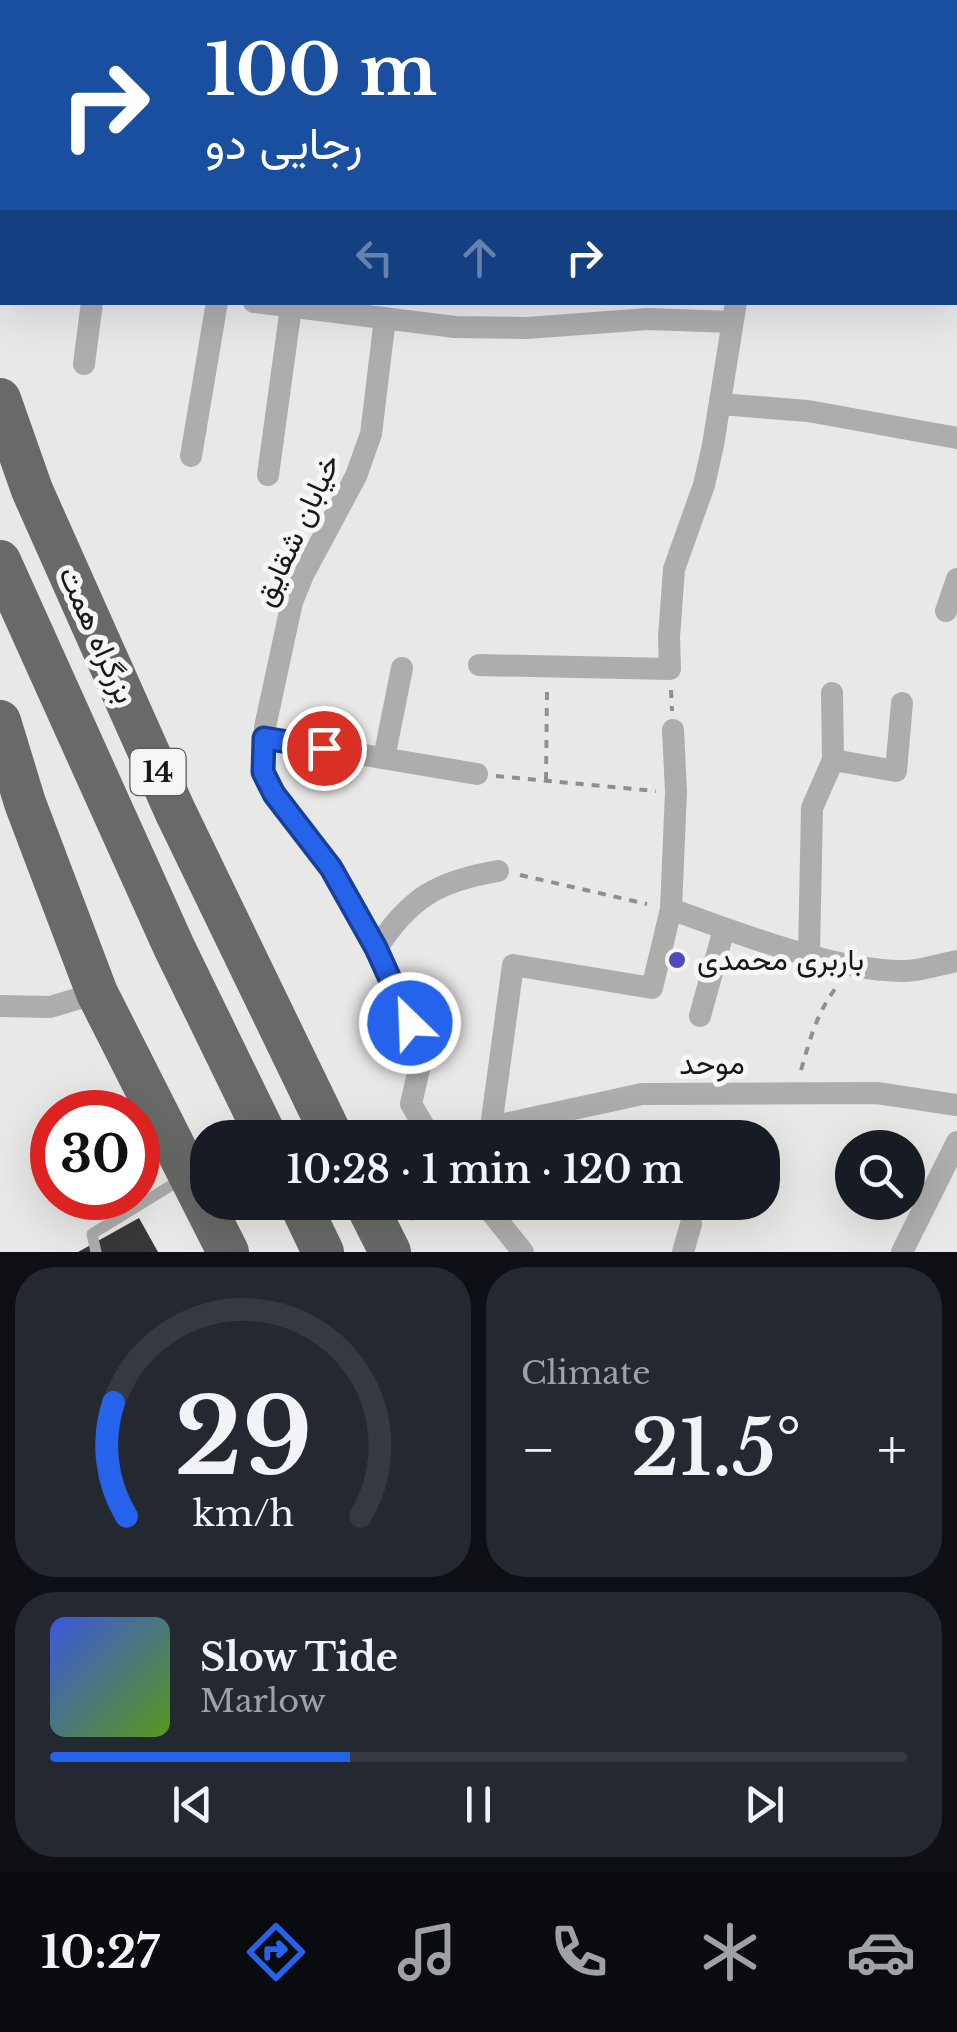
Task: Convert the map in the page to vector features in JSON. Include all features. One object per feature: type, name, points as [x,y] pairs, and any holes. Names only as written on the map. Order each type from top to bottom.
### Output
[{"type":"highway","name":"بزرگراه همت","points":[[0,400],[32,490],[175,810],[324,1120]]},
{"type":"highway","name":"بزرگراه همت","points":[[0,561],[174,947],[258,1120]]},
{"type":"highway","points":[[0,720],[13,807],[97,993],[228,1252]]},
{"type":"highway","points":[[308,1220],[324,1252]]},
{"type":"street","points":[[84,364],[92,305]]},
{"type":"street","points":[[191,456],[216,305]]},
{"type":"street","points":[[276,305],[455,327],[527,328],[734,312],[704,484],[674,569],[670,669],[479,665]]},
{"type":"street","points":[[268,475],[291,307]]},
{"type":"street","name":"خیابان شقایق","points":[[384,318],[371,434],[356,476],[292,602],[264,738],[263,772],[274,794],[331,868],[376,948],[410,1023],[421,1060],[411,1104],[420,1120]]},
{"type":"street","points":[[720,404],[808,411],[957,438]]},
{"type":"street","points":[[946,611],[957,580]]},
{"type":"street","points":[[384,758],[402,668]]},
{"type":"street","points":[[809,953],[812,808],[833,760],[832,693]]},
{"type":"street","points":[[833,760],[896,771],[902,703]]},
{"type":"street","points":[[484,1120],[513,965],[652,988],[671,909],[676,792],[673,730]]},
{"type":"street","points":[[264,738],[477,774]]},
{"type":"street","points":[[376,948],[420,898],[457,878],[498,871]]},
{"type":"street","points":[[671,909],[724,929],[853,966],[906,971],[957,961]]},
{"type":"street","points":[[700,1016],[724,929]]},
{"type":"street","points":[[0,1006],[50,1008],[97,993]]},
{"type":"street","name":"موحد","points":[[533,1120],[642,1094],[877,1093],[957,1106]]},
{"type":"street","points":[[902,1252],[949,1176],[957,1142]]},
{"type":"street","points":[[497,1220],[522,1252]]},
{"type":"street","points":[[682,1252],[691,1224]]},
{"type":"lane","points":[[96,1252],[92,1234],[188,1175]]},
{"type":"path","points":[[546,781],[547,665]]},
{"type":"path","points":[[670,669],[673,730]]},
{"type":"path","points":[[477,774],[676,792]]},
{"type":"path","points":[[498,871],[671,909]]},
{"type":"path","points":[[794,1094],[812,1031],[826,999],[853,966]]},
{"type":"building","points":[[140,1220],[158,1252],[78,1252]]},
{"type":"place","name":"باربری محمدی","points":[[677,960]]},
{"type":"route","points":[[324,748],[264,738],[263,772],[274,794],[331,868],[358,913],[410,1023]]}]
